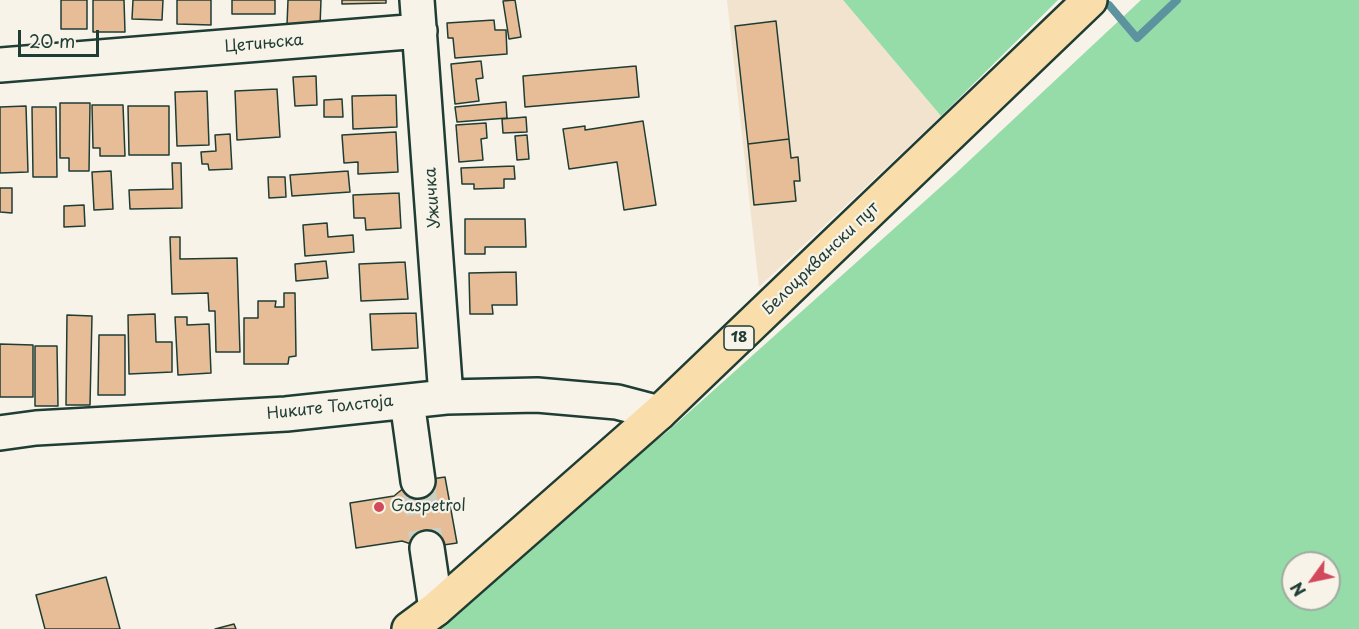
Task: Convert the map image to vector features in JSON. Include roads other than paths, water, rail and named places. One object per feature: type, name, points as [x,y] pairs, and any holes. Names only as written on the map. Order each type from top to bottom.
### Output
[{"type":"main road","name":"Белоцрквански пут","points":[[409,629],[436,609],[659,413],[1090,0]]},
{"type":"street","name":"Цетињска","points":[[0,65],[419,15]]},
{"type":"street","name":"Ужичка","points":[[419,15],[446,397]]},
{"type":"street","name":"Никите Толстоја","points":[[0,433],[36,428],[286,414],[446,397],[537,395],[617,402],[659,413]]},
{"type":"street","points":[[406,401],[418,481]]},
{"type":"street","points":[[427,548],[436,609]]},
{"type":"waterway","points":[[1109,5],[1137,38],[1177,0]]},
{"type":"tunnel","points":[[418,481],[427,548]]},
{"type":"place","name":"Gaspetrol","points":[[379,507]]}]
